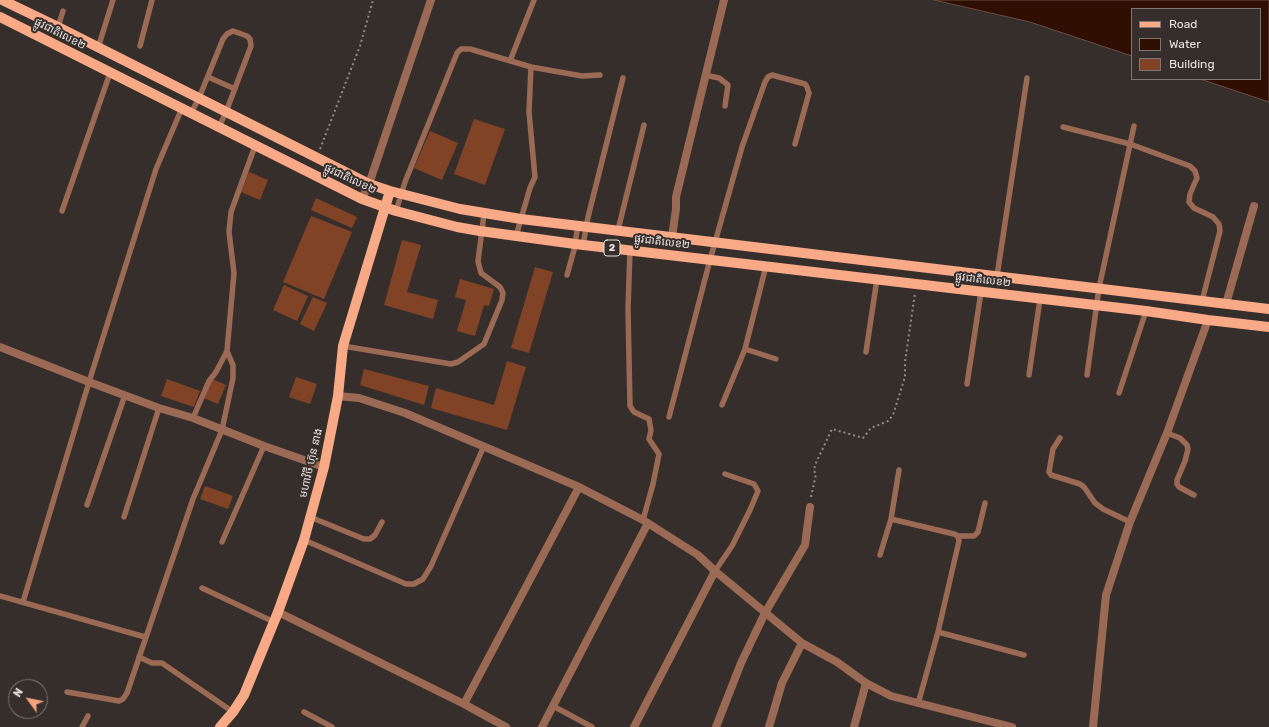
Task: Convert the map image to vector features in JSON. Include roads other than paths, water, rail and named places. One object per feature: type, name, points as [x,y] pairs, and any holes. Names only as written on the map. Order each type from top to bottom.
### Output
[{"type":"main road","name":"ផ្លូវជាតិលេខ២","points":[[2,0],[369,184],[460,209],[521,219],[1269,309]]},
{"type":"main road","name":"ផ្លូវជាតិលេខ២","points":[[0,17],[362,199],[385,208],[457,227],[480,232],[1269,327]]},
{"type":"main road","name":"មហាវិថី ហ៊ុន នាង","points":[[220,727],[233,712],[244,694],[278,612],[304,540],[324,467],[338,396],[343,346],[390,191]]},
{"type":"main road","points":[[815,272],[818,254]]},
{"type":"main road","points":[[948,288],[951,270]]},
{"type":"street","points":[[362,199],[369,184],[431,0]]},
{"type":"street","points":[[672,237],[676,197],[724,0]]},
{"type":"street","points":[[1226,304],[1254,206]]},
{"type":"street","points":[[1093,727],[1106,595],[1130,522],[1167,433],[1208,320]]},
{"type":"street","points":[[0,347],[159,408],[193,418],[264,446],[324,467]]},
{"type":"street","points":[[338,396],[359,398],[405,413],[579,487],[646,522],[698,555],[765,613],[802,642],[837,662],[866,683],[891,696],[1012,727]]},
{"type":"street","points":[[464,704],[579,487]]},
{"type":"street","points":[[716,727],[741,663],[765,613],[805,545],[810,507]]},
{"type":"street","points":[[542,727],[646,522]]},
{"type":"street","points":[[634,727],[715,571]]},
{"type":"street","points":[[278,612],[464,704],[506,727]]},
{"type":"street","points":[[769,727],[782,683],[802,642]]},
{"type":"street","points":[[854,727],[866,683]]},
{"type":"lane","points":[[98,48],[113,0]]},
{"type":"lane","points":[[140,46],[152,0]]},
{"type":"lane","points":[[510,61],[534,0]]},
{"type":"lane","points":[[58,27],[63,11]]},
{"type":"lane","points":[[23,602],[89,382],[156,169],[186,110],[199,98],[223,39],[227,34],[233,31],[247,36],[250,40],[251,46],[219,127]]},
{"type":"lane","points":[[396,211],[457,53],[461,49],[465,48],[531,67],[582,76],[600,75]]},
{"type":"lane","points":[[516,236],[530,188],[535,178],[529,112],[531,67]]},
{"type":"lane","points":[[62,211],[110,73]]},
{"type":"lane","points":[[669,417],[710,260],[742,147],[764,82],[772,75],[805,84],[808,87],[809,93],[795,144]]},
{"type":"lane","points":[[706,76],[719,78],[728,84],[725,106]]},
{"type":"lane","points":[[208,77],[235,89]]},
{"type":"lane","points":[[567,275],[579,244],[582,226],[622,78]]},
{"type":"lane","points":[[997,276],[1027,78]]},
{"type":"lane","points":[[618,230],[644,125]]},
{"type":"lane","points":[[1087,375],[1099,288],[1134,126]]},
{"type":"lane","points":[[1063,127],[1130,144],[1190,166],[1195,171],[1197,178],[1190,194],[1189,202],[1194,208],[1213,217],[1219,224],[1220,231],[1202,301]]},
{"type":"lane","points":[[193,418],[209,381],[216,372],[227,351],[234,273],[229,232],[231,212],[255,146]]},
{"type":"lane","points":[[343,346],[451,364],[458,362],[484,344],[502,300],[503,293],[500,287],[481,273],[478,261],[480,232],[484,214]]},
{"type":"lane","points":[[630,250],[628,310],[630,406],[634,412],[649,419],[651,430],[649,439],[659,454],[646,522]]},
{"type":"lane","points":[[722,405],[745,349],[766,266]]},
{"type":"lane","points":[[866,352],[877,279]]},
{"type":"lane","points":[[967,384],[981,292]]},
{"type":"lane","points":[[1030,375],[1040,299]]},
{"type":"lane","points":[[1119,393],[1146,311]]},
{"type":"lane","points":[[745,349],[776,359]]},
{"type":"lane","points":[[67,692],[119,701],[123,699],[127,693],[193,499],[222,430],[233,378],[233,365],[227,351]]},
{"type":"lane","points":[[87,505],[125,395]]},
{"type":"lane","points":[[124,517],[159,408]]},
{"type":"lane","points":[[1167,433],[1180,438],[1187,444],[1188,448],[1185,461],[1177,480],[1177,484],[1179,487],[1194,496]]},
{"type":"lane","points":[[1060,438],[1053,449],[1049,472],[1051,475],[1080,484],[1084,487],[1095,503],[1103,509],[1130,522]]},
{"type":"lane","points":[[222,542],[264,446]]},
{"type":"lane","points":[[304,540],[406,584],[414,584],[418,582],[423,579],[431,566],[484,446]]},
{"type":"lane","points":[[880,555],[891,519],[899,470]]},
{"type":"lane","points":[[715,571],[732,546],[758,491],[754,484],[725,474]]},
{"type":"lane","points":[[891,519],[958,536],[974,536],[978,532],[984,504]]},
{"type":"lane","points":[[310,517],[364,539],[370,539],[375,536],[382,522]]},
{"type":"lane","points":[[918,704],[938,632],[959,541],[958,536]]},
{"type":"lane","points":[[202,588],[274,622]]},
{"type":"lane","points":[[0,596],[145,637]]},
{"type":"lane","points":[[938,632],[1024,655]]},
{"type":"lane","points":[[139,657],[152,662],[162,663],[233,712]]},
{"type":"lane","points":[[553,706],[592,727]]},
{"type":"lane","points":[[304,712],[332,727]]},
{"type":"lane","points":[[82,727],[88,716]]},
{"type":"water","points":[[934,0],[1269,0],[1269,102],[1203,80],[1261,80],[1261,8],[1131,8],[1131,56],[1030,22]]}]
